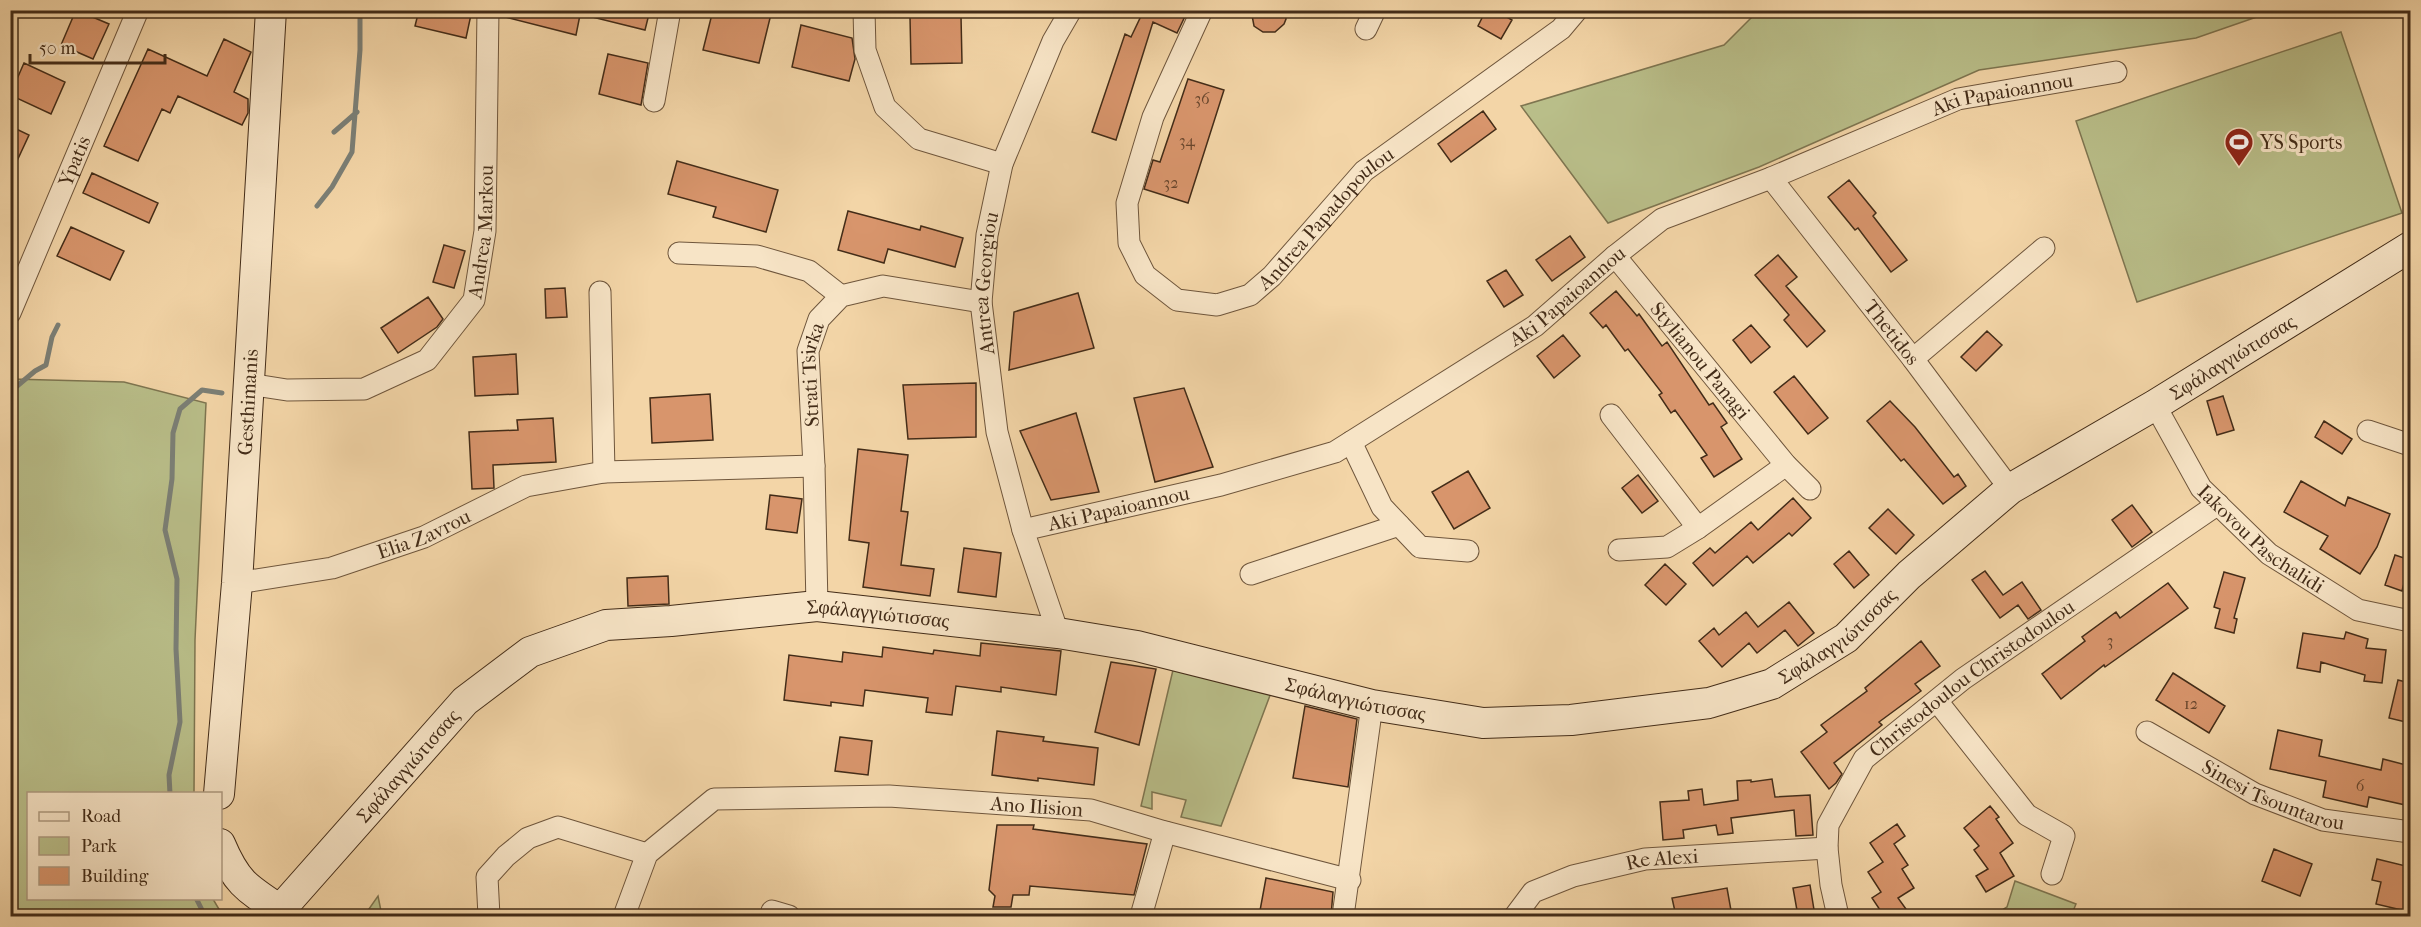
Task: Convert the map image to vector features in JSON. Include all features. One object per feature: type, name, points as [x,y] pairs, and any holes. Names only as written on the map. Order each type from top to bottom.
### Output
[{"type":"street","name":"Ypatis","points":[[10,313],[15,286],[138,10]]},
{"type":"street","name":"Gesthimanis","points":[[219,792],[237,583],[271,10]]},
{"type":"street","name":"Andrea Markou","points":[[249,384],[287,390],[364,389],[427,360],[474,300],[485,231],[488,10]]},
{"type":"street","points":[[654,101],[670,10]]},
{"type":"street","points":[[864,10],[865,50],[885,107],[919,139],[1002,164]]},
{"type":"street","name":"Antrea Georgiou","points":[[1058,633],[1023,530],[997,432],[981,302],[987,235],[1002,164],[1053,41],[1071,10]]},
{"type":"street","name":"Andrea Papadopoulou","points":[[1202,10],[1153,117],[1127,202],[1128,243],[1145,275],[1177,300],[1217,305],[1250,296],[1272,276],[1364,171],[1562,28],[1577,10]]},
{"type":"street","name":"Aki Papaioannou","points":[[1023,530],[1221,485],[1335,452],[1534,326],[1662,219],[1772,177],[1958,99],[2116,72]]},
{"type":"street","name":"Thetidos","points":[[1772,177],[2010,489]]},
{"type":"street","name":"Σφάλαγγιώτισσας","points":[[277,913],[465,701],[530,652],[606,626],[816,606],[1058,633],[1137,646],[1372,705],[1483,723],[1571,720],[1709,703],[1772,684],[1846,638],[1909,575],[2010,489],[2155,405],[2410,247]]},
{"type":"street","points":[[1913,359],[2044,248]]},
{"type":"street","points":[[679,253],[757,256],[809,272],[840,296]]},
{"type":"street","name":"Stylianou Panagi","points":[[1615,256],[1786,465],[1810,489]]},
{"type":"street","name":"Strati Tsirka","points":[[816,606],[814,466],[808,351],[819,319],[840,296],[883,286],[981,302]]},
{"type":"street","points":[[600,292],[604,472]]},
{"type":"street","name":"Iakovou Paschalidi","points":[[2155,405],[2202,488],[2269,554],[2358,610],[2410,621]]},
{"type":"street","points":[[1611,415],[1698,528]]},
{"type":"street","points":[[2368,431],[2410,445]]},
{"type":"street","points":[[1351,442],[1382,507],[1420,547],[1468,551]]},
{"type":"street","points":[[1619,550],[1666,547],[1698,528],[1786,465]]},
{"type":"street","name":"Elia Zavrou","points":[[237,583],[332,568],[424,537],[526,486],[604,472],[814,466]]},
{"type":"street","name":"Christodoulou Christodoulou","points":[[1838,916],[1831,885],[1827,848],[1828,825],[1864,759],[1963,679],[2218,504]]},
{"type":"street","points":[[1251,574],[1399,525]]},
{"type":"street","points":[[1937,701],[2027,815],[2064,836],[2052,874]]},
{"type":"street","points":[[1343,916],[1350,880],[1372,705]]},
{"type":"street","name":"Sinesi Tsountarou","points":[[2147,732],[2255,794],[2323,820],[2410,832]]},
{"type":"street","name":"Ano Ilision","points":[[647,854],[714,799],[889,796],[1091,810],[1165,832],[1350,880]]},
{"type":"street","points":[[489,916],[487,877],[506,856],[528,838],[558,827],[647,854],[624,916]]},
{"type":"street","points":[[1142,916],[1165,832]]},
{"type":"street","points":[[222,848],[232,869],[246,888],[277,913]]},
{"type":"street","name":"Re Alexi","points":[[1515,916],[1533,892],[1573,876],[1645,860],[1827,848]]},
{"type":"green space","points":[[1758,11],[2274,11],[2196,38],[1979,70],[1759,167],[1608,223],[1521,106],[1724,45]]},
{"type":"green space","name":"YS Sports","points":[[2341,32],[2402,213],[2137,302],[2076,121]]},
{"type":"green space","points":[[11,379],[124,382],[206,403],[195,640],[194,792],[27,792],[27,900],[214,900],[223,916],[11,916]]},
{"type":"green space","points":[[1173,670],[1272,690],[1221,826],[1181,817],[1186,800],[1152,792],[1152,809],[1141,806]]},
{"type":"green space","points":[[2015,881],[2076,904],[2071,916],[1993,916],[2007,907]]},
{"type":"green space","points":[[378,896],[382,916],[364,916]]},
{"type":"building","points":[[76,10],[109,24],[93,59],[61,45]]},
{"type":"building","points":[[419,10],[472,10],[466,38],[415,26]]},
{"type":"building","points":[[501,10],[581,10],[576,35],[501,16]]},
{"type":"building","points":[[589,10],[650,10],[645,30],[588,16]]},
{"type":"building","points":[[713,10],[772,10],[759,63],[703,50]]},
{"type":"building","points":[[1128,10],[1188,10],[1177,33],[1153,22],[1116,140],[1092,132],[1125,34],[1131,37],[1141,16]]},
{"type":"building","points":[[1251,10],[1286,10],[1286,19],[1275,32],[1263,32],[1254,26]]},
{"type":"building","points":[[1486,10],[1495,10],[1512,20],[1501,39],[1478,26]]},
{"type":"building","points":[[961,16],[962,63],[911,64],[910,17]]},
{"type":"building","points":[[801,25],[852,38],[855,59],[849,81],[792,67]]},
{"type":"building","points":[[224,39],[251,52],[234,92],[248,99],[248,113],[242,125],[178,96],[170,113],[162,109],[138,161],[104,146],[148,49],[207,76]]},
{"type":"building","points":[[608,54],[648,63],[641,105],[599,94]]},
{"type":"building","points":[[24,63],[65,82],[51,114],[10,95]]},
{"type":"building","points":[[1188,79],[1224,90],[1188,203],[1144,189],[1153,160],[1160,162]]},
{"type":"building","points":[[1483,111],[1496,129],[1451,162],[1438,144]]},
{"type":"building","points":[[10,126],[29,135],[10,176]]},
{"type":"building","points":[[677,161],[778,190],[766,232],[713,217],[716,207],[668,194]]},
{"type":"building","points":[[92,173],[158,203],[149,223],[83,193]]},
{"type":"building","points":[[1849,180],[1876,213],[1873,216],[1907,260],[1891,272],[1858,228],[1855,230],[1828,197]]},
{"type":"building","points":[[848,211],[920,230],[921,226],[963,238],[955,267],[888,249],[884,263],[838,250]]},
{"type":"building","points":[[71,227],[124,251],[110,280],[57,256]]},
{"type":"building","points":[[1570,236],[1585,257],[1552,281],[1536,260]]},
{"type":"building","points":[[444,245],[465,251],[454,288],[433,282]]},
{"type":"building","points":[[1778,255],[1797,277],[1786,286],[1825,331],[1807,347],[1784,320],[1789,315],[1755,275]]},
{"type":"building","points":[[1506,270],[1523,295],[1504,307],[1487,281]]},
{"type":"building","points":[[565,288],[567,317],[546,318],[545,289]]},
{"type":"building","points":[[1616,291],[1637,316],[1639,314],[1662,346],[1667,342],[1709,405],[1713,403],[1727,423],[1721,427],[1742,459],[1714,477],[1701,458],[1707,455],[1675,410],[1671,413],[1659,395],[1662,393],[1628,349],[1625,351],[1606,325],[1603,328],[1590,313]]},
{"type":"building","points":[[1078,293],[1094,348],[1009,370],[1014,312]]},
{"type":"building","points":[[428,297],[443,319],[437,327],[398,353],[381,328]]},
{"type":"building","points":[[1751,325],[1770,347],[1751,363],[1733,340]]},
{"type":"building","points":[[1987,331],[2002,345],[1976,371],[1961,357]]},
{"type":"building","points":[[1563,335],[1580,356],[1554,378],[1537,356]]},
{"type":"building","points":[[516,354],[518,394],[475,396],[473,357]]},
{"type":"building","points":[[1794,376],[1828,418],[1808,434],[1774,392]]},
{"type":"building","points":[[976,383],[976,437],[908,439],[903,385]]},
{"type":"building","points":[[1184,388],[1213,467],[1155,482],[1134,398]]},
{"type":"building","points":[[710,394],[713,440],[652,443],[650,398]]},
{"type":"building","points":[[2223,396],[2234,430],[2217,435],[2207,401]]},
{"type":"building","points":[[1890,401],[1915,427],[1954,477],[1958,474],[1966,486],[1943,504],[1904,459],[1901,461],[1867,421]]},
{"type":"building","points":[[1076,413],[1099,492],[1051,500],[1020,431]]},
{"type":"building","points":[[553,418],[556,462],[493,465],[494,488],[472,489],[469,432],[518,430],[517,420]]},
{"type":"building","points":[[2324,421],[2352,439],[2342,454],[2315,437]]},
{"type":"building","points":[[858,449],[908,455],[901,511],[908,512],[901,565],[934,569],[930,596],[863,587],[869,543],[849,540]]},
{"type":"building","points":[[1468,471],[1490,508],[1454,529],[1432,492]]},
{"type":"building","points":[[1638,475],[1658,501],[1642,513],[1622,488]]},
{"type":"building","points":[[2301,481],[2345,506],[2348,497],[2390,514],[2377,547],[2360,574],[2320,549],[2328,536],[2284,512]]},
{"type":"building","points":[[770,495],[802,499],[797,533],[766,529]]},
{"type":"building","points":[[1793,498],[1811,518],[1792,536],[1789,533],[1753,563],[1747,556],[1713,586],[1693,563],[1710,548],[1715,553],[1751,522],[1758,530]]},
{"type":"building","points":[[2132,505],[2152,532],[2132,547],[2112,520]]},
{"type":"building","points":[[1888,509],[1914,535],[1896,554],[1869,528]]},
{"type":"building","points":[[964,548],[1001,553],[996,597],[958,592]]},
{"type":"building","points":[[1849,551],[1869,575],[1854,588],[1834,564]]},
{"type":"building","points":[[2395,555],[2410,560],[2402,591],[2385,585]]},
{"type":"building","points":[[1665,564],[1686,584],[1666,605],[1645,585]]},
{"type":"building","points":[[1985,571],[2003,595],[2022,582],[2041,610],[2028,619],[2018,605],[2000,618],[1972,580]]},
{"type":"building","points":[[2224,572],[2245,578],[2234,618],[2237,619],[2234,633],[2215,628],[2220,609],[2214,607]]},
{"type":"building","points":[[668,576],[669,604],[628,606],[627,578]]},
{"type":"building","points":[[2168,583],[2188,608],[2105,667],[2104,665],[2061,699],[2042,674],[2085,641],[2082,637],[2116,612],[2120,618]]},
{"type":"building","points":[[1789,602],[1814,633],[1798,646],[1785,630],[1757,653],[1749,643],[1722,667],[1699,641],[1714,628],[1719,635],[1746,612],[1758,627]]},
{"type":"building","points":[[2346,632],[2368,639],[2366,648],[2386,650],[2382,683],[2364,681],[2365,675],[2321,662],[2320,672],[2297,668],[2303,633],[2344,639]]},
{"type":"building","points":[[1921,641],[1940,666],[1915,684],[1921,691],[1879,722],[1882,725],[1834,763],[1842,774],[1829,789],[1801,752],[1827,732],[1821,725],[1867,691],[1865,688]]},
{"type":"building","points":[[981,643],[1061,651],[1056,695],[1001,687],[1001,692],[956,686],[952,715],[926,712],[928,698],[865,690],[863,706],[831,702],[831,706],[784,700],[789,655],[842,662],[843,652],[882,657],[883,647],[933,654],[934,650],[980,656]]},
{"type":"building","points":[[1111,662],[1156,669],[1139,745],[1095,732]]},
{"type":"building","points":[[2173,673],[2225,706],[2209,733],[2156,700]]},
{"type":"building","points":[[2398,680],[2410,683],[2410,723],[2389,718]]},
{"type":"building","points":[[1305,706],[1357,719],[1348,787],[1293,778]]},
{"type":"building","points":[[2278,730],[2322,740],[2319,756],[2381,770],[2383,759],[2410,766],[2410,806],[2369,797],[2367,807],[2323,797],[2326,781],[2270,769]]},
{"type":"building","points":[[997,731],[1044,737],[1043,741],[1098,748],[1094,785],[992,775]]},
{"type":"building","points":[[840,737],[872,741],[868,775],[835,771]]},
{"type":"building","points":[[1772,779],[1775,797],[1810,795],[1813,835],[1796,836],[1794,810],[1731,818],[1733,833],[1718,835],[1716,825],[1683,830],[1684,838],[1663,840],[1660,802],[1689,800],[1688,791],[1702,789],[1704,805],[1738,800],[1737,781]]},
{"type":"building","points":[[1990,806],[1999,817],[1996,819],[2013,843],[2000,853],[2014,876],[1986,892],[1976,876],[1988,869],[1974,850],[1979,846],[1964,828]]},
{"type":"building","points":[[1897,824],[1905,836],[1894,844],[1908,865],[1902,869],[1914,888],[1898,898],[1911,916],[1884,916],[1872,898],[1881,892],[1868,872],[1883,862],[1870,843]]},
{"type":"building","points":[[997,825],[1034,825],[1033,829],[1147,844],[1134,895],[1030,886],[1029,895],[1013,895],[1011,907],[993,907],[995,896],[989,890]]},
{"type":"building","points":[[2274,849],[2312,864],[2300,896],[2262,881]]},
{"type":"building","points":[[2377,859],[2410,867],[2410,912],[2376,904],[2381,882],[2372,880]]},
{"type":"building","points":[[1266,878],[1333,892],[1331,916],[1259,916]]},
{"type":"building","points":[[1810,885],[1815,916],[1798,916],[1793,888]]},
{"type":"building","points":[[1727,888],[1732,916],[1676,916],[1672,898]]},
{"type":"waterway","points":[[317,206],[332,187],[352,152],[360,50],[360,10]]},
{"type":"waterway","points":[[334,132],[357,112]]},
{"type":"waterway","points":[[10,392],[35,371],[46,365],[52,337],[58,325]]},
{"type":"waterway","points":[[170,792],[169,775],[180,722],[176,649],[177,579],[165,530],[172,479],[173,433],[180,409],[202,390],[222,393]]},
{"type":"waterway","points":[[197,900],[205,916]]},
{"type":"place","name":"YS Sports","points":[[2239,168]]}]
